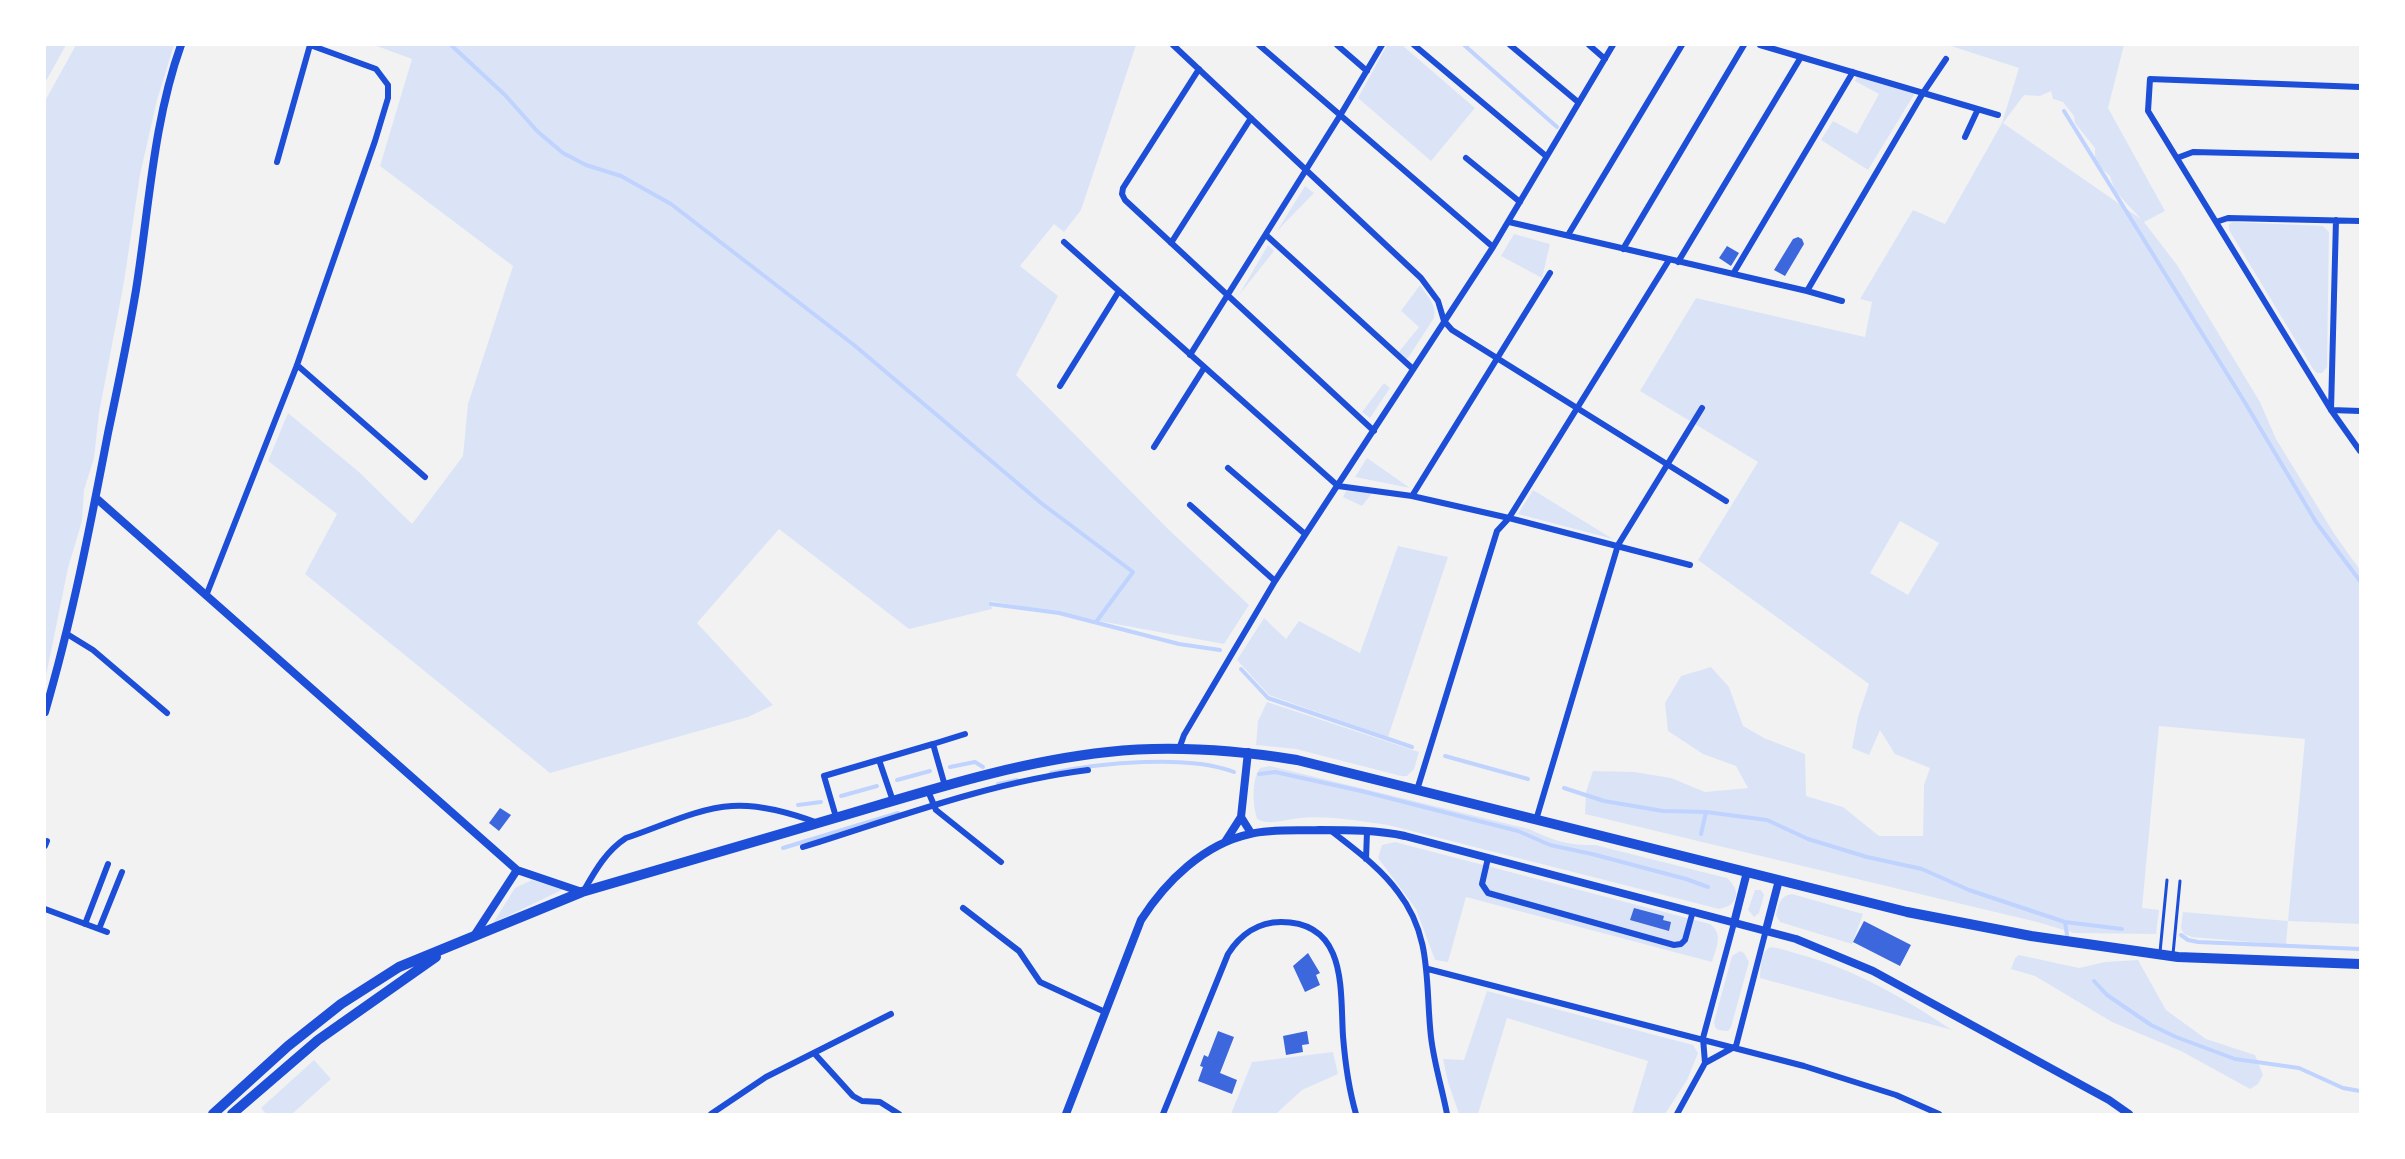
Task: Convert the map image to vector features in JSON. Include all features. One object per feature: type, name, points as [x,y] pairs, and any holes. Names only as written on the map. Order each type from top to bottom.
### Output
[{"type":"highway","points":[[213,1114],[288,1046],[341,1004],[399,967],[582,892],[945,786],[1047,761],[1109,752],[1179,749],[1248,752],[1297,760],[1919,914],[2031,936],[2160,955],[2360,964]]},
{"type":"highway","points":[[232,1114],[318,1040],[452,947]]},
{"type":"street","points":[[45,712],[67,634],[96,498],[136,291],[160,130],[181,45]]},
{"type":"street","points":[[206,596],[297,365],[375,141],[388,98],[388,85],[376,69],[310,45],[277,162]]},
{"type":"street","points":[[1173,45],[1421,278],[1438,301],[1444,321],[1461,337],[1726,501]]},
{"type":"street","points":[[1259,45],[1493,248]]},
{"type":"street","points":[[1337,45],[1367,71]]},
{"type":"street","points":[[1190,356],[1382,45]]},
{"type":"street","points":[[1414,45],[1546,156]]},
{"type":"street","points":[[1510,45],[1578,102]]},
{"type":"street","points":[[1589,45],[1605,58]]},
{"type":"street","points":[[1179,749],[1184,735],[1275,581],[1493,248],[1613,45]]},
{"type":"street","points":[[1569,235],[1682,45]]},
{"type":"street","points":[[1623,249],[1744,45]]},
{"type":"street","points":[[1760,45],[1998,115]]},
{"type":"street","points":[[1678,262],[1801,57]]},
{"type":"street","points":[[1807,291],[1923,93],[1946,59]]},
{"type":"street","points":[[1199,69],[1123,188],[1122,194],[1125,200],[1228,297],[1374,431]]},
{"type":"street","points":[[1733,274],[1853,72]]},
{"type":"street","points":[[2360,87],[2150,79],[2148,111],[2331,410],[2360,451]]},
{"type":"street","points":[[1965,137],[1978,109]]},
{"type":"street","points":[[1171,243],[1251,117]]},
{"type":"street","points":[[2177,158],[2193,152],[2360,156]]},
{"type":"street","points":[[1466,158],[1520,202]]},
{"type":"street","points":[[2216,222],[2228,218],[2360,221]]},
{"type":"street","points":[[2331,410],[2337,220]]},
{"type":"street","points":[[1509,222],[1842,300]]},
{"type":"street","points":[[1266,235],[1413,369]]},
{"type":"street","points":[[1064,242],[1338,486],[1412,496],[1618,545],[1690,565]]},
{"type":"street","points":[[1417,790],[1497,531],[1509,518],[1669,260]]},
{"type":"street","points":[[1412,496],[1550,273]]},
{"type":"street","points":[[1060,386],[1119,291]]},
{"type":"street","points":[[297,365],[425,477]]},
{"type":"street","points":[[1154,447],[1204,368]]},
{"type":"street","points":[[1536,820],[1618,545],[1702,408]]},
{"type":"street","points":[[2331,410],[2360,411]]},
{"type":"street","points":[[1228,468],[1305,534]]},
{"type":"street","points":[[96,498],[517,870],[582,892],[599,865],[617,844],[626,838],[708,810],[733,806],[764,808],[791,813],[818,823]]},
{"type":"street","points":[[1190,505],[1275,581]]},
{"type":"street","points":[[67,634],[93,650],[167,713]]},
{"type":"street","points":[[836,818],[824,776],[965,734]]},
{"type":"street","points":[[933,744],[945,786]]},
{"type":"street","points":[[1225,842],[1241,818],[1248,752]]},
{"type":"street","points":[[879,760],[893,801]]},
{"type":"street","points":[[803,847],[934,806],[1030,780],[1088,770]]},
{"type":"street","points":[[928,791],[936,810],[1001,862]]},
{"type":"street","points":[[1241,818],[1251,833]]},
{"type":"street","points":[[1330,830],[1389,880],[1408,906],[1420,932],[1428,969],[1431,1039],[1447,1114]]},
{"type":"street","points":[[1066,1114],[1141,920],[1151,905],[1186,868],[1225,842],[1251,833],[1330,830],[1391,833],[1766,930],[1836,954],[1873,971],[2109,1100],[2129,1114]]},
{"type":"street","points":[[1366,859],[1367,832]]},
{"type":"street","points":[[1488,858],[1482,884],[1488,894],[1674,945],[1685,940],[1693,911]]},
{"type":"street","points":[[85,924],[108,864]]},
{"type":"street","points":[[474,936],[517,870]]},
{"type":"street","points":[[99,929],[122,872]]},
{"type":"street","points":[[1705,1063],[1703,1038],[1747,872]]},
{"type":"street","points":[[1677,1114],[1705,1063],[1736,1046],[1779,880]]},
{"type":"street","points":[[963,908],[1019,951],[1040,982],[1106,1012]]},
{"type":"street","points":[[45,909],[107,932]]},
{"type":"street","points":[[1163,1114],[1228,954],[1247,932],[1265,924],[1284,922],[1302,926],[1319,936],[1336,959],[1341,977],[1344,1040],[1356,1114]]},
{"type":"street","points":[[1428,969],[1736,1046],[1896,1095],[1939,1114]]},
{"type":"street","points":[[713,1113],[766,1077],[891,1014]]},
{"type":"street","points":[[814,1053],[853,1096],[862,1101],[880,1102],[899,1114]]},
{"type":"lane","points":[[2160,955],[2167,880]]},
{"type":"lane","points":[[2173,956],[2180,881]]},
{"type":"shaded area","points":[[45,45],[66,45],[45,83]]},
{"type":"shaded area","points":[[76,45],[174,45],[157,100],[140,175],[124,282],[99,413],[94,458],[84,490],[82,521],[68,568],[45,681],[45,101]]},
{"type":"shaded area","points":[[374,45],[1136,45],[1081,210],[1064,232],[1054,224],[1020,266],[1058,296],[1016,375],[1168,529],[1249,605],[1224,644],[991,601],[992,609],[909,629],[779,529],[697,623],[773,705],[748,717],[550,773],[305,574],[337,514],[268,461],[288,413],[359,472],[412,524],[463,456],[468,404],[513,266],[380,166],[412,59]]},
{"type":"shaded area","points":[[1387,45],[1402,45],[1475,108],[1431,161],[1358,98]]},
{"type":"shaded area","points":[[1948,45],[2124,45],[2108,108],[2165,211],[2144,222],[2177,265],[2260,402],[2276,439],[2335,535],[2360,570],[2360,924],[2288,921],[2305,739],[2159,726],[2142,908],[2159,910],[2156,934],[2074,933],[2037,922],[1585,814],[1586,792],[1593,771],[1634,772],[1671,778],[1705,792],[1748,788],[1736,766],[1703,754],[1668,731],[1665,703],[1681,676],[1711,667],[1729,687],[1743,726],[1764,738],[1805,754],[1806,796],[1843,807],[1879,836],[1923,836],[1924,785],[1930,768],[1895,754],[1880,730],[1869,755],[1852,748],[1858,717],[1869,684],[1698,560],[1758,462],[1640,391],[1696,298],[1865,337],[1872,302],[1860,299],[1913,210],[1945,224],[2002,123],[2019,68]],"holes":[[[2051,91],[2053,99],[2063,102],[2074,116],[2075,123],[2095,148],[2095,163],[2110,176],[2115,191],[2141,219],[2003,123],[2024,95],[2040,96]],[[1900,521],[1939,543],[1908,595],[1870,573]]]},
{"type":"shaded area","points":[[1857,77],[1915,93],[1868,170],[1821,140],[1833,121],[1857,134],[1879,94],[1855,81]]},
{"type":"shaded area","points":[[1305,186],[1314,193],[1277,231]]},
{"type":"shaded area","points":[[2233,222],[2323,226],[2329,232],[2327,367],[2322,373],[2317,373],[2313,369],[2229,230],[2229,224]]},
{"type":"shaded area","points":[[1514,234],[1550,244],[1542,278],[1501,256]]},
{"type":"shaded area","points":[[1268,245],[1274,251],[1239,295]]},
{"type":"shaded area","points":[[1420,285],[1433,305],[1434,318],[1408,358],[1405,359],[1398,353],[1419,327],[1401,311]]},
{"type":"shaded area","points":[[1384,383],[1390,388],[1370,418],[1362,412]]},
{"type":"shaded area","points":[[1367,458],[1410,488],[1355,477]]},
{"type":"shaded area","points":[[1533,490],[1613,539],[1518,514]]},
{"type":"shaded area","points":[[1346,491],[1372,493],[1362,506],[1343,497]]},
{"type":"shaded area","points":[[1398,546],[1448,557],[1388,737],[1269,695],[1237,660],[1264,618],[1286,639],[1299,621],[1360,653]]},
{"type":"shaded area","points":[[1267,702],[1419,752],[1414,769],[1407,776],[1401,776],[1296,749],[1256,745],[1258,721]]},
{"type":"shaded area","points":[[1270,766],[1529,829],[1561,842],[1595,845],[1727,878],[1735,888],[1736,897],[1730,905],[1719,909],[1388,825],[1329,818],[1261,821],[1257,819],[1254,800],[1255,779],[1260,768]]},
{"type":"shaded area","points":[[1395,842],[1710,924],[1718,937],[1712,962],[1466,897],[1448,962],[1435,960],[1416,909],[1378,858],[1382,845]]},
{"type":"shaded area","points":[[532,880],[564,889],[493,923],[515,888]]},
{"type":"shaded area","points":[[1755,890],[1761,890],[1764,895],[1759,913],[1754,917],[1748,910]]},
{"type":"shaded area","points":[[1792,894],[1863,914],[1852,944],[1780,922],[1776,915],[1779,904],[1784,897]]},
{"type":"shaded area","points":[[2183,912],[2288,921],[2286,945],[2192,937],[2184,934],[2181,928]]},
{"type":"shaded area","points":[[1770,947],[1822,961],[1861,977],[1952,1030],[1760,978],[1763,957]]},
{"type":"shaded area","points":[[1740,951],[1744,953],[1749,962],[1731,1027],[1728,1031],[1718,1030],[1714,1022],[1732,956]]},
{"type":"shaded area","points":[[2019,955],[2079,968],[2105,962],[2138,960],[2166,1010],[2206,1039],[2255,1055],[2263,1075],[2258,1084],[2250,1089],[2181,1051],[2112,1022],[2035,976],[2011,969],[2015,958]]},
{"type":"shaded area","points":[[1487,991],[1693,1045],[1698,1053],[1687,1080],[1665,1114],[1632,1114],[1648,1061],[1507,1018],[1478,1114],[1459,1114],[1443,1059],[1464,1060]]},
{"type":"shaded area","points":[[1333,1052],[1338,1074],[1302,1090],[1276,1114],[1231,1114],[1252,1062]]},
{"type":"shaded area","points":[[314,1060],[331,1079],[292,1114],[266,1114],[261,1108]]},
{"type":"building","points":[[1798,237],[1804,244],[1785,276],[1774,270],[1793,239]]},
{"type":"building","points":[[1727,246],[1739,253],[1731,266],[1719,258]]},
{"type":"building","points":[[500,808],[511,815],[499,831],[489,823]]},
{"type":"building","points":[[1634,908],[1664,916],[1663,920],[1671,922],[1669,931],[1630,920]]},
{"type":"building","points":[[1864,921],[1911,945],[1900,966],[1853,942]]},
{"type":"building","points":[[1308,953],[1320,973],[1316,975],[1320,985],[1305,992],[1293,966]]},
{"type":"building","points":[[1218,1031],[1234,1037],[1220,1073],[1237,1080],[1232,1094],[1198,1081],[1204,1055],[1208,1057]]},
{"type":"building","points":[[1307,1031],[1309,1044],[1302,1045],[1303,1052],[1286,1055],[1283,1036]]},
{"type":"waterway","points":[[451,45],[505,95],[537,131],[563,153],[586,165],[621,176],[671,204],[854,345],[1041,503],[1133,572],[1096,622]]},
{"type":"waterway","points":[[1464,45],[1557,127]]},
{"type":"waterway","points":[[2064,111],[2244,401],[2316,522],[2360,581]]},
{"type":"waterway","points":[[991,604],[1059,613],[1179,644],[1220,650]]},
{"type":"waterway","points":[[1241,669],[1268,698],[1412,747]]},
{"type":"waterway","points":[[1445,756],[1528,779]]},
{"type":"waterway","points":[[950,767],[975,762],[983,767]]},
{"type":"waterway","points":[[1051,773],[1094,766],[1144,762],[1193,763],[1234,772]]},
{"type":"waterway","points":[[897,780],[930,771]]},
{"type":"waterway","points":[[1259,774],[1275,772],[1361,791],[1518,831],[1550,845],[1592,854],[1708,887]]},
{"type":"waterway","points":[[998,784],[1017,780]]},
{"type":"waterway","points":[[841,796],[877,786]]},
{"type":"waterway","points":[[1564,788],[1604,801],[1663,811],[1706,812],[1767,820],[1808,839],[1867,857],[1922,869],[1969,890],[2065,922],[2067,935]]},
{"type":"waterway","points":[[798,805],[821,802]]},
{"type":"waterway","points":[[1701,834],[1706,812]]},
{"type":"waterway","points":[[783,848],[898,813]]},
{"type":"waterway","points":[[2065,922],[2122,929]]},
{"type":"waterway","points":[[2181,935],[2188,940],[2198,942],[2360,949]]},
{"type":"waterway","points":[[2094,981],[2107,995],[2151,1025],[2176,1037],[2235,1059],[2299,1068],[2343,1088],[2360,1091]]}]
